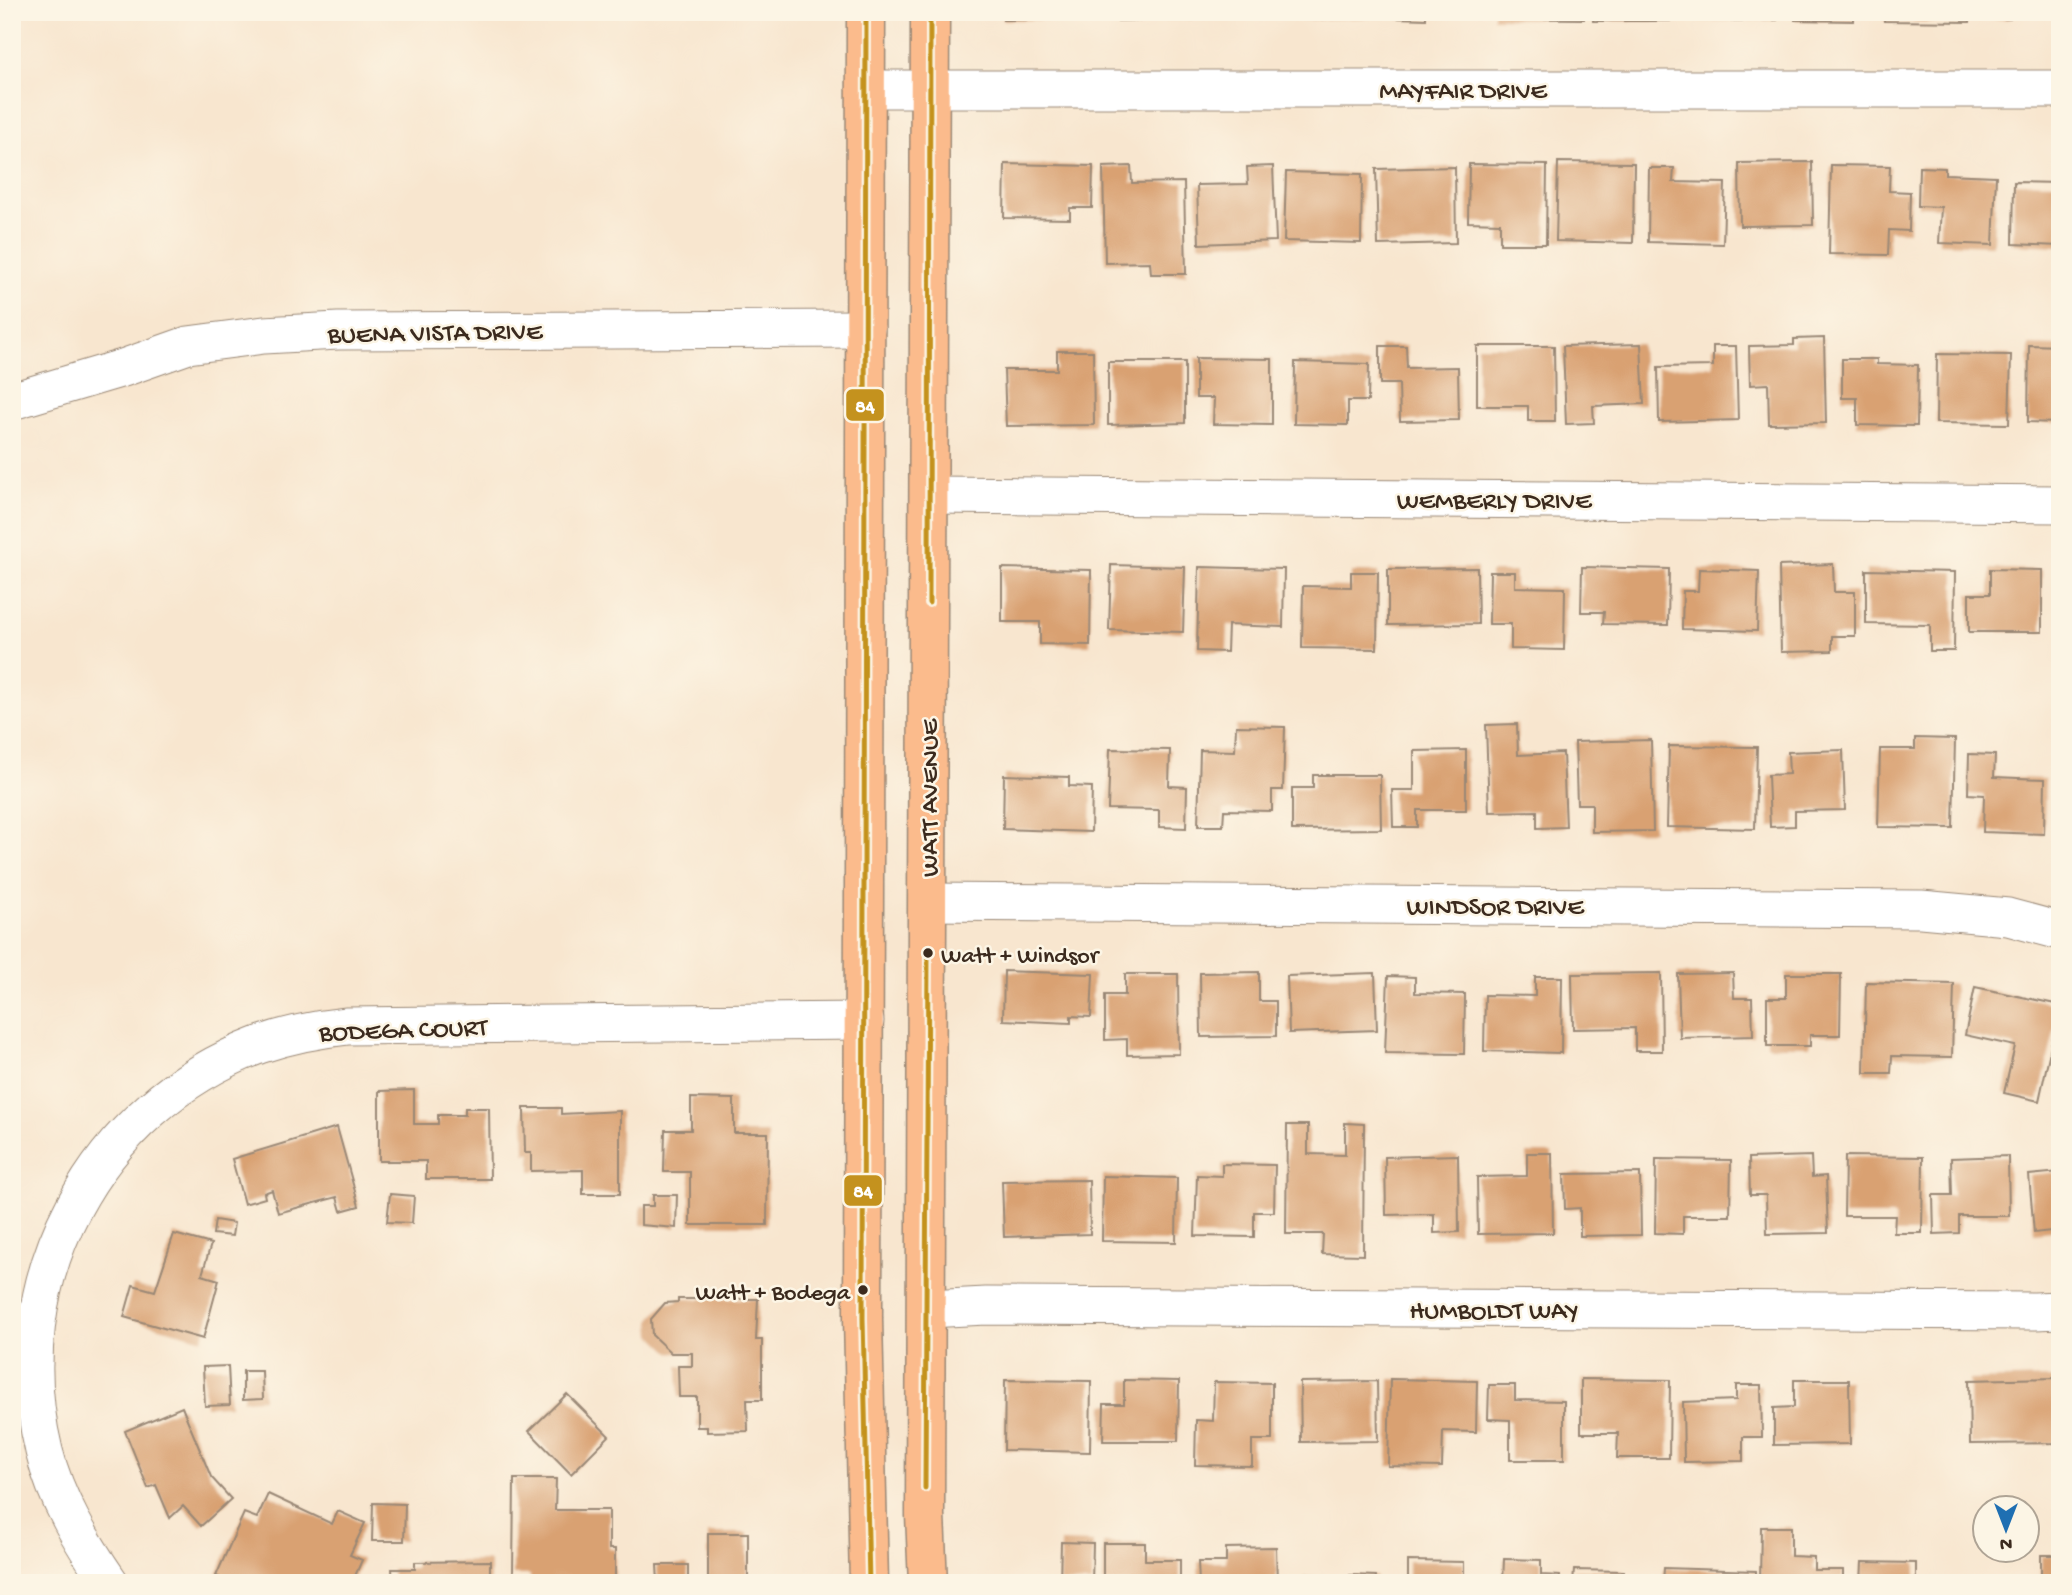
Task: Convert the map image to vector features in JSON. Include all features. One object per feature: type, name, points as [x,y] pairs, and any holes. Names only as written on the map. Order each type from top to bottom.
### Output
[{"type":"main road","points":[[866,12],[863,1318],[869,1583]]},
{"type":"main road","name":"WATT AVENUE","points":[[928,1583],[925,1515],[928,1309],[930,12]]},
{"type":"street","name":"MAYFAIR DRIVE","points":[[867,89],[2060,89]]},
{"type":"street","name":"BUENA VISTA DRIVE","points":[[12,401],[123,368],[188,345],[264,335],[338,331],[866,329]]},
{"type":"street","name":"WEMBERLY DRIVE","points":[[929,495],[2060,504]]},
{"type":"street","name":"WINDSOR DRIVE","points":[[928,902],[1921,909],[2008,917],[2060,931]]},
{"type":"street","name":"BODEGA COURT","points":[[110,1583],[78,1536],[44,1454],[38,1424],[33,1365],[38,1306],[66,1220],[80,1194],[114,1145],[156,1104],[206,1070],[260,1045],[318,1029],[347,1026],[865,1021]]},
{"type":"street","name":"HUMBOLDT WAY","points":[[928,1309],[986,1306],[2060,1310]]},
{"type":"building","points":[[1003,12],[1084,12],[1084,19],[1003,20]]},
{"type":"building","points":[[1111,12],[1193,12],[1193,19],[1111,21]]},
{"type":"building","points":[[1259,12],[1290,12],[1290,17],[1260,18]]},
{"type":"building","points":[[1300,12],[1389,12],[1389,17],[1300,20]]},
{"type":"building","points":[[1395,12],[1426,12],[1426,19],[1395,18]]},
{"type":"building","points":[[1493,12],[1584,12],[1584,19],[1493,18]]},
{"type":"building","points":[[1593,12],[1670,12],[1670,21],[1593,21]]},
{"type":"building","points":[[1690,12],[1777,12],[1777,20],[1690,21]]},
{"type":"building","points":[[1795,12],[1853,12],[1853,21],[1795,20]]},
{"type":"building","points":[[1884,12],[1971,12],[1970,22],[1884,21]]},
{"type":"building","points":[[1982,12],[2010,12],[2010,19],[1981,18]]},
{"type":"building","points":[[1558,162],[1634,163],[1633,243],[1556,241]]},
{"type":"building","points":[[1812,162],[1813,225],[1740,226],[1739,163]]},
{"type":"building","points":[[1005,164],[1093,166],[1092,208],[1070,208],[1070,219],[1004,218]]},
{"type":"building","points":[[1469,164],[1547,165],[1546,244],[1500,244],[1500,223],[1468,222]]},
{"type":"building","points":[[1831,165],[1890,166],[1889,191],[1910,192],[1909,231],[1889,230],[1888,255],[1829,254]]},
{"type":"building","points":[[1131,166],[1132,183],[1184,182],[1186,274],[1151,274],[1150,262],[1105,263],[1103,167]]},
{"type":"building","points":[[1273,166],[1276,241],[1199,244],[1197,185],[1248,184],[1247,167]]},
{"type":"building","points":[[1455,167],[1456,243],[1378,245],[1376,169]]},
{"type":"building","points":[[1919,167],[1945,168],[1945,174],[1996,176],[1993,245],[1939,243],[1941,207],[1918,206]]},
{"type":"building","points":[[1649,168],[1674,168],[1673,182],[1725,183],[1723,244],[1648,242]]},
{"type":"building","points":[[1286,172],[1362,174],[1361,243],[1284,241]]},
{"type":"building","points":[[2014,182],[2060,183],[2060,246],[2013,244]]},
{"type":"building","points":[[1824,338],[1826,423],[1769,424],[1768,384],[1750,385],[1749,346],[1794,345],[1794,339]]},
{"type":"building","points":[[1641,344],[1644,404],[1593,406],[1594,423],[1566,424],[1563,346]]},
{"type":"building","points":[[2029,345],[2060,346],[2060,423],[2028,422]]},
{"type":"building","points":[[1380,346],[1406,346],[1407,368],[1458,367],[1459,420],[1400,421],[1399,384],[1380,384]]},
{"type":"building","points":[[1477,346],[1554,346],[1555,421],[1528,421],[1528,406],[1477,406]]},
{"type":"building","points":[[1713,346],[1736,346],[1738,420],[1659,422],[1658,367],[1713,366]]},
{"type":"building","points":[[1057,351],[1093,351],[1094,425],[1006,426],[1004,370],[1057,370]]},
{"type":"building","points":[[1937,354],[2011,355],[2009,424],[1936,423]]},
{"type":"building","points":[[1196,358],[1272,359],[1272,425],[1213,424],[1214,398],[1196,398]]},
{"type":"building","points":[[1842,359],[1877,359],[1877,364],[1918,365],[1917,426],[1857,425],[1857,398],[1842,398]]},
{"type":"building","points":[[1108,362],[1185,362],[1185,423],[1108,425]]},
{"type":"building","points":[[1295,362],[1369,364],[1368,401],[1348,401],[1348,425],[1294,424]]},
{"type":"building","points":[[1833,564],[1834,592],[1855,592],[1855,636],[1832,636],[1832,651],[1781,652],[1779,566]]},
{"type":"building","points":[[1111,565],[1185,567],[1183,632],[1109,630]]},
{"type":"building","points":[[1199,567],[1284,569],[1283,627],[1228,625],[1227,652],[1197,651]]},
{"type":"building","points":[[1582,567],[1669,569],[1668,625],[1603,624],[1604,612],[1581,612]]},
{"type":"building","points":[[1002,568],[1091,570],[1090,645],[1040,644],[1040,622],[1002,622]]},
{"type":"building","points":[[1477,568],[1478,624],[1388,625],[1388,569]]},
{"type":"building","points":[[1699,569],[1759,571],[1757,631],[1682,629],[1683,591],[1698,591]]},
{"type":"building","points":[[1990,569],[2042,570],[2042,632],[1969,632],[1969,594],[1990,594]]},
{"type":"building","points":[[1866,570],[1955,572],[1954,651],[1930,651],[1930,625],[1866,624]]},
{"type":"building","points":[[1351,572],[1378,572],[1377,649],[1302,648],[1303,586],[1351,587]]},
{"type":"building","points":[[1490,572],[1515,572],[1515,587],[1565,588],[1564,650],[1511,649],[1511,624],[1489,624]]},
{"type":"building","points":[[1517,724],[1518,755],[1563,753],[1566,827],[1537,828],[1537,811],[1489,812],[1486,725]]},
{"type":"building","points":[[1236,726],[1285,727],[1283,790],[1272,790],[1272,811],[1224,810],[1223,826],[1198,826],[1200,750],[1235,751]]},
{"type":"building","points":[[1915,738],[1955,739],[1953,828],[1878,827],[1880,749],[1915,749]]},
{"type":"building","points":[[1651,740],[1653,831],[1592,832],[1592,804],[1577,804],[1575,742]]},
{"type":"building","points":[[1669,746],[1757,747],[1755,829],[1667,827]]},
{"type":"building","points":[[1110,749],[1170,750],[1169,786],[1187,787],[1186,828],[1159,827],[1159,810],[1108,809]]},
{"type":"building","points":[[1466,750],[1466,810],[1417,810],[1417,827],[1393,827],[1392,790],[1414,790],[1414,751]]},
{"type":"building","points":[[1843,750],[1845,810],[1795,811],[1795,826],[1770,827],[1768,775],[1789,774],[1788,752]]},
{"type":"building","points":[[1969,754],[1995,755],[1994,777],[2045,779],[2044,834],[1983,832],[1984,795],[1968,794]]},
{"type":"building","points":[[1004,775],[1069,777],[1069,786],[1092,787],[1091,832],[1003,829]]},
{"type":"building","points":[[1313,775],[1380,775],[1381,829],[1292,830],[1292,788],[1313,788]]},
{"type":"building","points":[[1004,971],[1093,974],[1091,1017],[1071,1016],[1071,1023],[1003,1020]]},
{"type":"building","points":[[1259,972],[1259,1001],[1276,1001],[1276,1036],[1201,1037],[1200,973]]},
{"type":"building","points":[[1375,973],[1377,1030],[1289,1033],[1287,976]]},
{"type":"building","points":[[1661,973],[1662,1051],[1635,1051],[1635,1028],[1573,1029],[1572,974]]},
{"type":"building","points":[[1733,973],[1734,998],[1752,998],[1753,1036],[1680,1038],[1678,974]]},
{"type":"building","points":[[1125,974],[1178,974],[1179,1054],[1127,1055],[1127,1039],[1105,1040],[1105,995],[1125,995]]},
{"type":"building","points":[[1786,974],[1841,974],[1840,1035],[1810,1035],[1810,1046],[1767,1046],[1767,998],[1786,998]]},
{"type":"building","points":[[1388,976],[1415,977],[1415,993],[1465,994],[1464,1054],[1385,1053]]},
{"type":"building","points":[[1535,977],[1562,977],[1561,1053],[1484,1051],[1485,995],[1535,996]]},
{"type":"building","points":[[1866,982],[1954,984],[1952,1057],[1892,1056],[1891,1073],[1864,1073]]},
{"type":"building","points":[[1975,987],[2060,1005],[2039,1101],[2004,1093],[2015,1046],[1965,1035]]},
{"type":"building","points":[[414,1090],[414,1124],[438,1124],[438,1115],[465,1115],[465,1108],[489,1108],[490,1179],[426,1179],[426,1161],[379,1161],[379,1091]]},
{"type":"building","points":[[691,1098],[734,1099],[734,1133],[768,1133],[767,1225],[690,1225],[690,1172],[664,1172],[665,1130],[691,1130]]},
{"type":"building","points":[[524,1108],[561,1108],[561,1114],[620,1111],[620,1194],[583,1194],[583,1170],[531,1171],[531,1153],[525,1153]]},
{"type":"building","points":[[1345,1123],[1364,1124],[1363,1255],[1322,1254],[1323,1234],[1286,1234],[1287,1125],[1308,1125],[1308,1154],[1345,1155]]},
{"type":"building","points":[[337,1127],[359,1206],[341,1211],[337,1197],[278,1213],[272,1190],[264,1193],[265,1198],[244,1204],[232,1159]]},
{"type":"building","points":[[1527,1153],[1552,1153],[1553,1233],[1478,1234],[1477,1177],[1527,1176]]},
{"type":"building","points":[[1458,1155],[1459,1232],[1434,1233],[1434,1214],[1386,1215],[1385,1157]]},
{"type":"building","points":[[1811,1156],[1812,1177],[1826,1176],[1828,1233],[1767,1234],[1766,1195],[1750,1195],[1749,1158]]},
{"type":"building","points":[[1845,1156],[1923,1157],[1922,1233],[1894,1233],[1895,1216],[1844,1216]]},
{"type":"building","points":[[2008,1156],[2009,1216],[1959,1216],[1959,1233],[1934,1234],[1933,1195],[1952,1195],[1951,1158]]},
{"type":"building","points":[[1656,1159],[1731,1160],[1730,1216],[1683,1216],[1683,1234],[1655,1233]]},
{"type":"building","points":[[1222,1164],[1275,1165],[1274,1212],[1254,1212],[1254,1237],[1195,1236],[1197,1175],[1222,1176]]},
{"type":"building","points":[[2060,1172],[2060,1230],[2034,1233],[2029,1175]]},
{"type":"building","points":[[1640,1173],[1641,1235],[1580,1236],[1580,1208],[1565,1209],[1564,1174]]},
{"type":"building","points":[[1103,1176],[1177,1178],[1176,1242],[1102,1241]]},
{"type":"building","points":[[1089,1180],[1090,1234],[1004,1237],[1002,1181]]},
{"type":"building","points":[[390,1194],[414,1196],[412,1223],[387,1222]]},
{"type":"building","points":[[653,1195],[677,1195],[676,1228],[641,1225],[641,1206],[653,1206]]},
{"type":"building","points":[[215,1220],[234,1223],[232,1236],[213,1234]]},
{"type":"building","points":[[174,1234],[211,1244],[202,1275],[219,1280],[203,1339],[124,1317],[133,1285],[155,1291]]},
{"type":"building","points":[[678,1299],[758,1299],[756,1340],[762,1340],[762,1400],[747,1400],[748,1431],[707,1432],[707,1427],[697,1427],[697,1397],[679,1397],[678,1366],[692,1366],[692,1353],[671,1353],[652,1335],[651,1319],[665,1303],[678,1302]]},
{"type":"building","points":[[228,1366],[230,1405],[205,1406],[203,1367]]},
{"type":"building","points":[[243,1371],[262,1371],[263,1399],[243,1400]]},
{"type":"building","points":[[2056,1378],[2057,1443],[1970,1444],[1969,1380]]},
{"type":"building","points":[[1390,1379],[1477,1381],[1476,1432],[1443,1431],[1442,1467],[1388,1466]]},
{"type":"building","points":[[1581,1379],[1670,1380],[1669,1458],[1617,1458],[1618,1433],[1581,1433]]},
{"type":"building","points":[[1005,1380],[1091,1381],[1090,1452],[1004,1450]]},
{"type":"building","points":[[1124,1380],[1179,1381],[1178,1441],[1103,1441],[1104,1404],[1124,1404]]},
{"type":"building","points":[[1794,1380],[1849,1380],[1850,1444],[1774,1445],[1774,1408],[1794,1407]]},
{"type":"building","points":[[1377,1381],[1378,1441],[1301,1442],[1300,1382]]},
{"type":"building","points":[[1214,1382],[1272,1383],[1272,1440],[1252,1440],[1252,1466],[1195,1465],[1196,1420],[1213,1421]]},
{"type":"building","points":[[1489,1385],[1515,1385],[1515,1400],[1564,1401],[1564,1460],[1510,1460],[1510,1420],[1488,1419]]},
{"type":"building","points":[[1736,1385],[1761,1385],[1762,1437],[1743,1437],[1743,1461],[1684,1462],[1683,1402],[1736,1400]]},
{"type":"building","points":[[567,1394],[609,1436],[571,1474],[529,1431]]},
{"type":"building","points":[[182,1407],[211,1477],[231,1499],[201,1526],[183,1506],[170,1518],[156,1485],[148,1488],[125,1431]]},
{"type":"building","points":[[514,1479],[556,1479],[555,1510],[609,1510],[609,1549],[615,1549],[615,1583],[530,1583],[530,1575],[513,1575]]},
{"type":"building","points":[[268,1494],[332,1524],[338,1511],[365,1523],[350,1555],[362,1560],[352,1583],[231,1583],[216,1576],[244,1513],[257,1518]]},
{"type":"building","points":[[373,1503],[405,1504],[404,1541],[372,1541]]},
{"type":"building","points":[[1761,1527],[1791,1527],[1791,1556],[1814,1557],[1814,1570],[1843,1570],[1843,1583],[1760,1583]]},
{"type":"building","points":[[708,1533],[748,1533],[748,1583],[708,1583]]},
{"type":"building","points":[[1061,1542],[1093,1543],[1092,1583],[1060,1583]]},
{"type":"building","points":[[1103,1543],[1145,1543],[1145,1560],[1180,1560],[1180,1583],[1103,1583]]},
{"type":"building","points":[[1276,1547],[1277,1583],[1199,1583],[1198,1562],[1226,1562],[1226,1548]]},
{"type":"building","points":[[2041,1555],[2060,1555],[2060,1583],[2041,1583]]},
{"type":"building","points":[[1504,1559],[1541,1560],[1541,1575],[1560,1576],[1560,1583],[1503,1583]]},
{"type":"building","points":[[490,1561],[490,1583],[393,1583],[392,1569],[415,1569],[415,1562]]},
{"type":"building","points":[[1408,1561],[1464,1562],[1464,1583],[1408,1583]]},
{"type":"building","points":[[1862,1562],[1916,1563],[1916,1583],[1861,1583]]},
{"type":"building","points":[[657,1565],[688,1565],[688,1583],[658,1583]]},
{"type":"building","points":[[1664,1568],[1756,1571],[1756,1583],[1663,1583]]},
{"type":"building","points":[[1574,1570],[1623,1571],[1622,1583],[1573,1583]]},
{"type":"building","points":[[1376,1576],[1376,1583],[1304,1583],[1305,1577]]},
{"type":"transit line","name":"84","points":[[866,12],[863,1318],[869,1583]]},
{"type":"transit line","name":"84","points":[[929,603],[930,12]]},
{"type":"transit line","name":"84","points":[[925,1488],[928,953]]},
{"type":"place","name":"Watt + Windsor","points":[[928,953]]},
{"type":"place","name":"Watt + Bodega","points":[[863,1290]]}]
